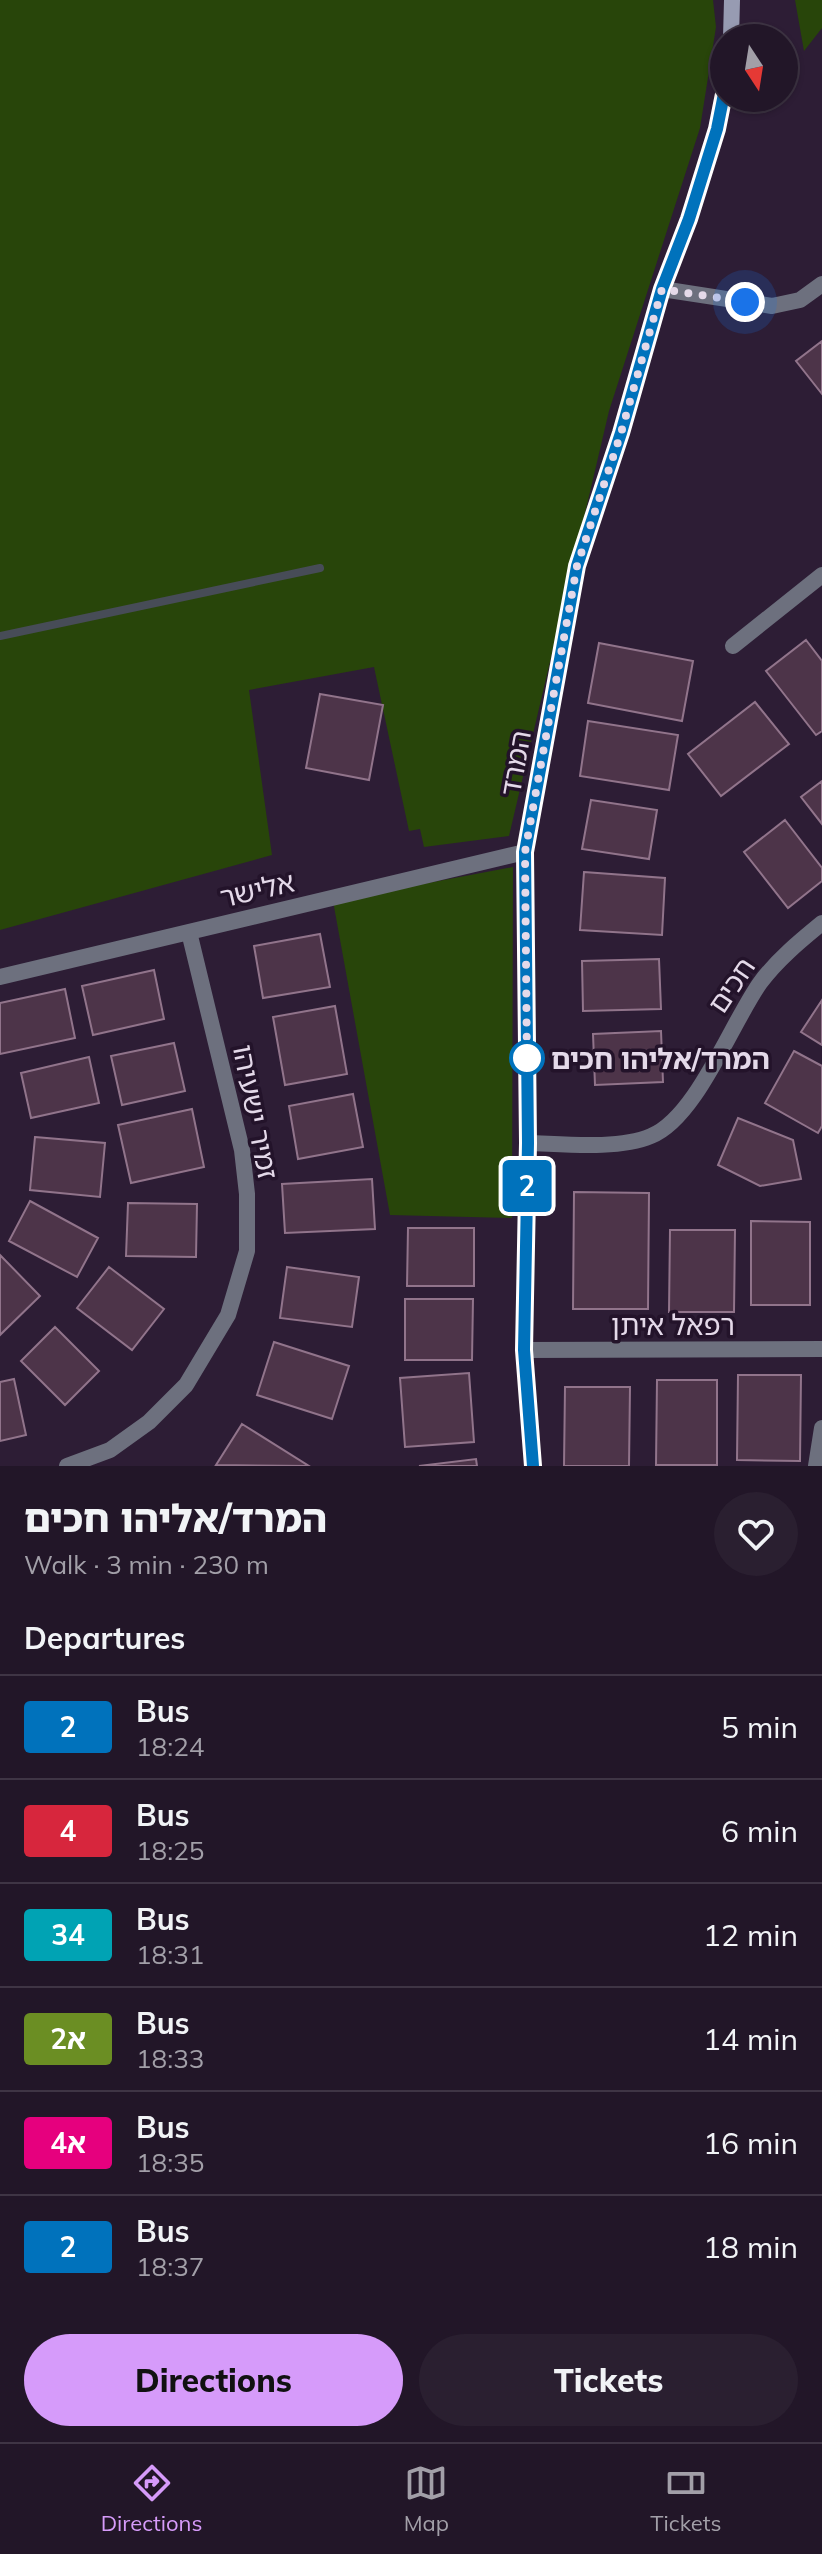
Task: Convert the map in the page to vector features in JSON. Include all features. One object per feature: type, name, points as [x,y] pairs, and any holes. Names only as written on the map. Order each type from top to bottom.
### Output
[{"type":"street","points":[[731,24],[732,0]]},
{"type":"street","name":"המרד","points":[[533,1466],[524,1350],[528,1143],[525,852],[577,566],[720,112]]},
{"type":"street","points":[[662,289],[772,306],[800,300],[822,284]]},
{"type":"street","points":[[733,646],[822,575]]},
{"type":"street","name":"אלישר","points":[[0,977],[525,852]]},
{"type":"street","name":"חכים","points":[[528,1143],[598,1145],[649,1137],[671,1125],[703,1082],[762,980],[796,944],[822,923]]},
{"type":"street","name":"זמיר ישעיהו","points":[[67,1466],[110,1450],[149,1422],[186,1385],[228,1315],[247,1251],[247,1194],[242,1150],[189,932]]},
{"type":"street","name":"רפאל איתן","points":[[524,1350],[822,1349]]},
{"type":"street","points":[[816,1466],[822,1428]]},
{"type":"green space","points":[[0,0],[713,0],[716,24],[710,24],[710,65],[700,128],[609,411],[509,836],[424,847],[420,829],[409,831],[374,667],[249,690],[272,855],[0,930]]},
{"type":"green space","points":[[795,0],[822,0],[822,28],[804,51]]},
{"type":"green space","points":[[513,867],[512,1218],[390,1215],[333,901]]},
{"type":"building","points":[[822,341],[822,394],[796,361]]},
{"type":"building","points":[[806,640],[822,661],[822,731],[816,735],[766,671]]},
{"type":"building","points":[[599,643],[693,661],[682,721],[588,703]]},
{"type":"building","points":[[320,694],[383,705],[369,780],[306,768]]},
{"type":"building","points":[[755,702],[789,744],[721,796],[688,754]]},
{"type":"building","points":[[588,721],[678,735],[669,790],[580,776]]},
{"type":"building","points":[[822,781],[822,824],[801,797]]},
{"type":"building","points":[[591,800],[657,810],[649,859],[582,849]]},
{"type":"building","points":[[785,820],[822,868],[822,881],[788,908],[744,852]]},
{"type":"building","points":[[584,872],[665,878],[662,935],[580,930]]},
{"type":"building","points":[[320,934],[330,987],[263,998],[254,946]]},
{"type":"building","points":[[659,959],[661,1009],[583,1011],[582,961]]},
{"type":"building","points":[[154,970],[164,1019],[93,1035],[82,986]]},
{"type":"building","points":[[65,989],[75,1038],[0,1054],[0,1003]]},
{"type":"building","points":[[822,1000],[822,1045],[801,1032]]},
{"type":"building","points":[[335,1006],[347,1074],[285,1085],[273,1017]]},
{"type":"building","points":[[661,1031],[663,1082],[595,1085],[593,1034]]},
{"type":"building","points":[[174,1043],[185,1091],[122,1105],[111,1056]]},
{"type":"building","points":[[794,1051],[822,1066],[822,1126],[818,1133],[765,1103]]},
{"type":"building","points":[[89,1057],[99,1103],[31,1118],[21,1073]]},
{"type":"building","points":[[353,1094],[363,1147],[298,1159],[289,1106]]},
{"type":"building","points":[[192,1109],[204,1167],[131,1183],[118,1125]]},
{"type":"building","points":[[738,1118],[793,1140],[801,1179],[760,1186],[718,1165]]},
{"type":"building","points":[[35,1137],[105,1143],[100,1197],[30,1190]]},
{"type":"building","points":[[372,1179],[375,1229],[285,1233],[282,1184]]},
{"type":"building","points":[[574,1192],[649,1193],[648,1309],[573,1309]]},
{"type":"building","points":[[30,1201],[98,1238],[77,1277],[9,1241]]},
{"type":"building","points":[[128,1203],[197,1204],[196,1257],[126,1256]]},
{"type":"building","points":[[751,1221],[810,1222],[810,1305],[751,1305]]},
{"type":"building","points":[[408,1228],[474,1228],[474,1286],[407,1286]]},
{"type":"building","points":[[670,1230],[735,1230],[734,1312],[669,1312]]},
{"type":"building","points":[[0,1255],[40,1296],[0,1335]]},
{"type":"building","points":[[109,1267],[164,1309],[132,1350],[77,1308]]},
{"type":"building","points":[[287,1267],[359,1277],[352,1327],[280,1318]]},
{"type":"building","points":[[405,1299],[473,1299],[472,1360],[405,1360]]},
{"type":"building","points":[[55,1327],[99,1371],[65,1405],[21,1361]]},
{"type":"building","points":[[274,1342],[349,1366],[332,1419],[257,1395]]},
{"type":"building","points":[[469,1373],[474,1442],[405,1447],[400,1378]]},
{"type":"building","points":[[738,1375],[801,1375],[800,1461],[737,1460]]},
{"type":"building","points":[[14,1379],[26,1435],[0,1441],[0,1382]]},
{"type":"building","points":[[657,1380],[717,1380],[717,1465],[656,1465]]},
{"type":"building","points":[[565,1387],[630,1387],[629,1466],[564,1466]]},
{"type":"building","points":[[242,1424],[309,1466],[216,1465]]},
{"type":"building","points":[[476,1459],[477,1466],[419,1466]]},
{"type":"waterway","points":[[0,636],[320,568]]},
{"type":"bus line","name":"2","points":[[533,1466],[524,1350],[528,1143],[525,852],[577,566],[720,112]]},
{"type":"place","name":"המרד/אליהו חכים","points":[[527,1058]]},
{"type":"route","points":[[527,1058],[527,1069],[525,852],[577,566],[621,433],[662,289],[745,302]]}]
